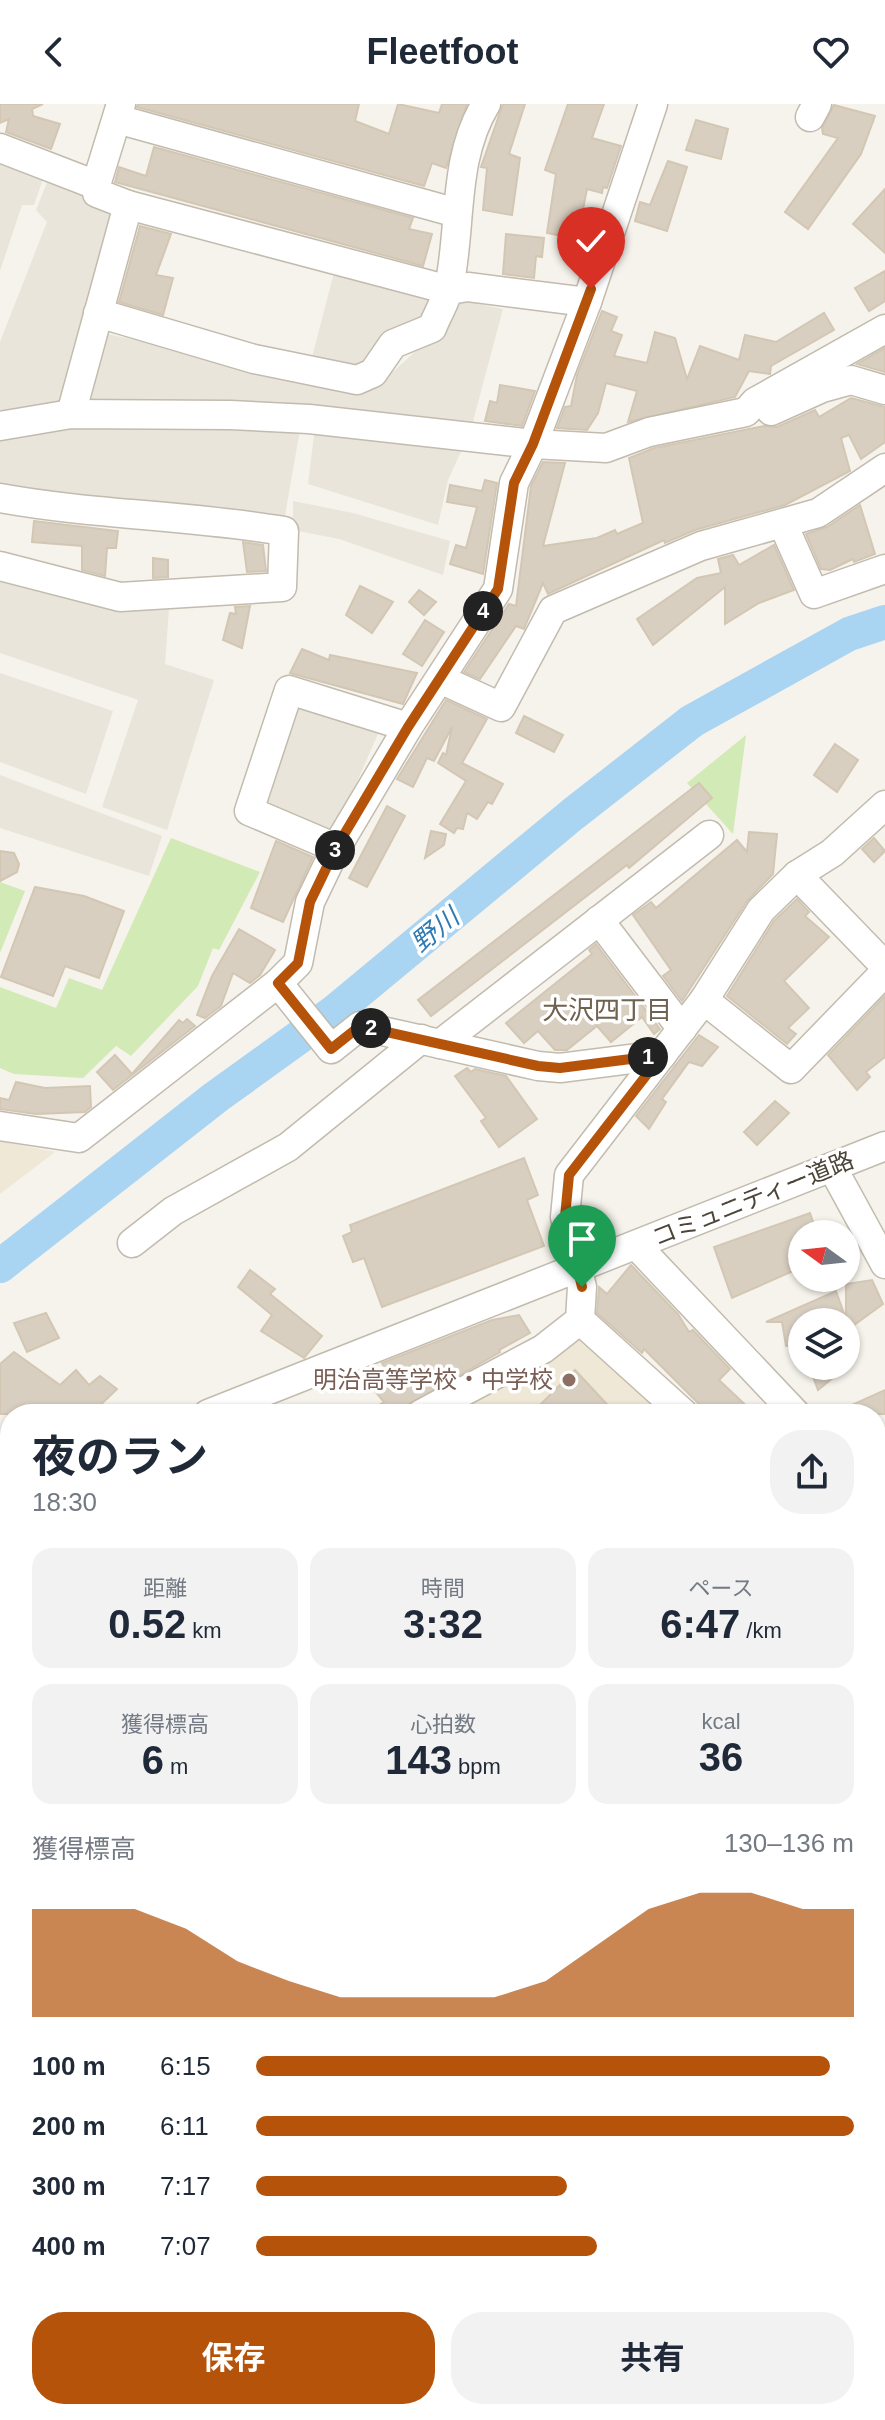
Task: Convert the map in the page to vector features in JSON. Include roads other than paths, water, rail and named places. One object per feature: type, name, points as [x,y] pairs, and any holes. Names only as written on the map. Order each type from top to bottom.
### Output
[{"type":"street","points":[[98,313],[254,359],[357,380],[373,373],[393,344],[432,328],[449,290],[462,172],[477,119],[486,104]]},
{"type":"street","points":[[0,1126],[79,1138],[280,984],[298,963],[310,902],[336,848],[408,727],[498,589],[514,483],[533,444],[587,302],[653,104]]},
{"type":"street","points":[[457,213],[119,112],[96,185],[97,193],[128,205],[449,290],[468,287],[587,302]]},
{"type":"street","points":[[0,148],[96,185]]},
{"type":"street","points":[[71,414],[128,205]]},
{"type":"street","points":[[746,412],[755,402],[885,329]]},
{"type":"street","points":[[0,426],[71,414],[309,419],[533,444],[606,448],[649,432],[746,412],[775,411],[822,388],[851,380],[885,390]]},
{"type":"street","points":[[440,679],[501,707],[553,610],[701,546],[818,513],[885,468]]},
{"type":"street","points":[[0,498],[39,505],[209,518],[284,531],[282,587],[120,597],[0,566]]},
{"type":"street","points":[[783,524],[814,594],[885,569]]},
{"type":"street","points":[[336,848],[249,811],[289,690],[408,727]]},
{"type":"street","points":[[440,1404],[543,1349],[580,1320],[582,1287],[565,1217],[569,1175],[704,1000],[761,910],[797,875],[832,853],[885,805]]},
{"type":"street","points":[[132,1243],[173,1211],[288,1147],[599,920],[709,835]]},
{"type":"street","points":[[797,875],[885,966]]},
{"type":"street","points":[[599,920],[682,1029]]},
{"type":"street","points":[[704,1000],[791,1069],[885,972]]},
{"type":"street","points":[[280,984],[331,1049],[360,1026],[538,1066],[560,1068],[662,1055]]},
{"type":"street","name":"コミュニティー道路","points":[[233,1404],[885,1146]]},
{"type":"street","points":[[832,1167],[885,1264]]},
{"type":"street","points":[[637,1246],[787,1404]]},
{"type":"street","points":[[580,1320],[673,1404]]},
{"type":"waterway","name":"野川","points":[[0,1266],[216,1097],[334,1012],[573,814],[692,721],[849,634],[885,622]]},
{"type":"place","name":"明治高等学校・中学校","points":[[569,1380]]},
{"type":"district","name":"大沢四丁目","points":[[607,1010]]}]
